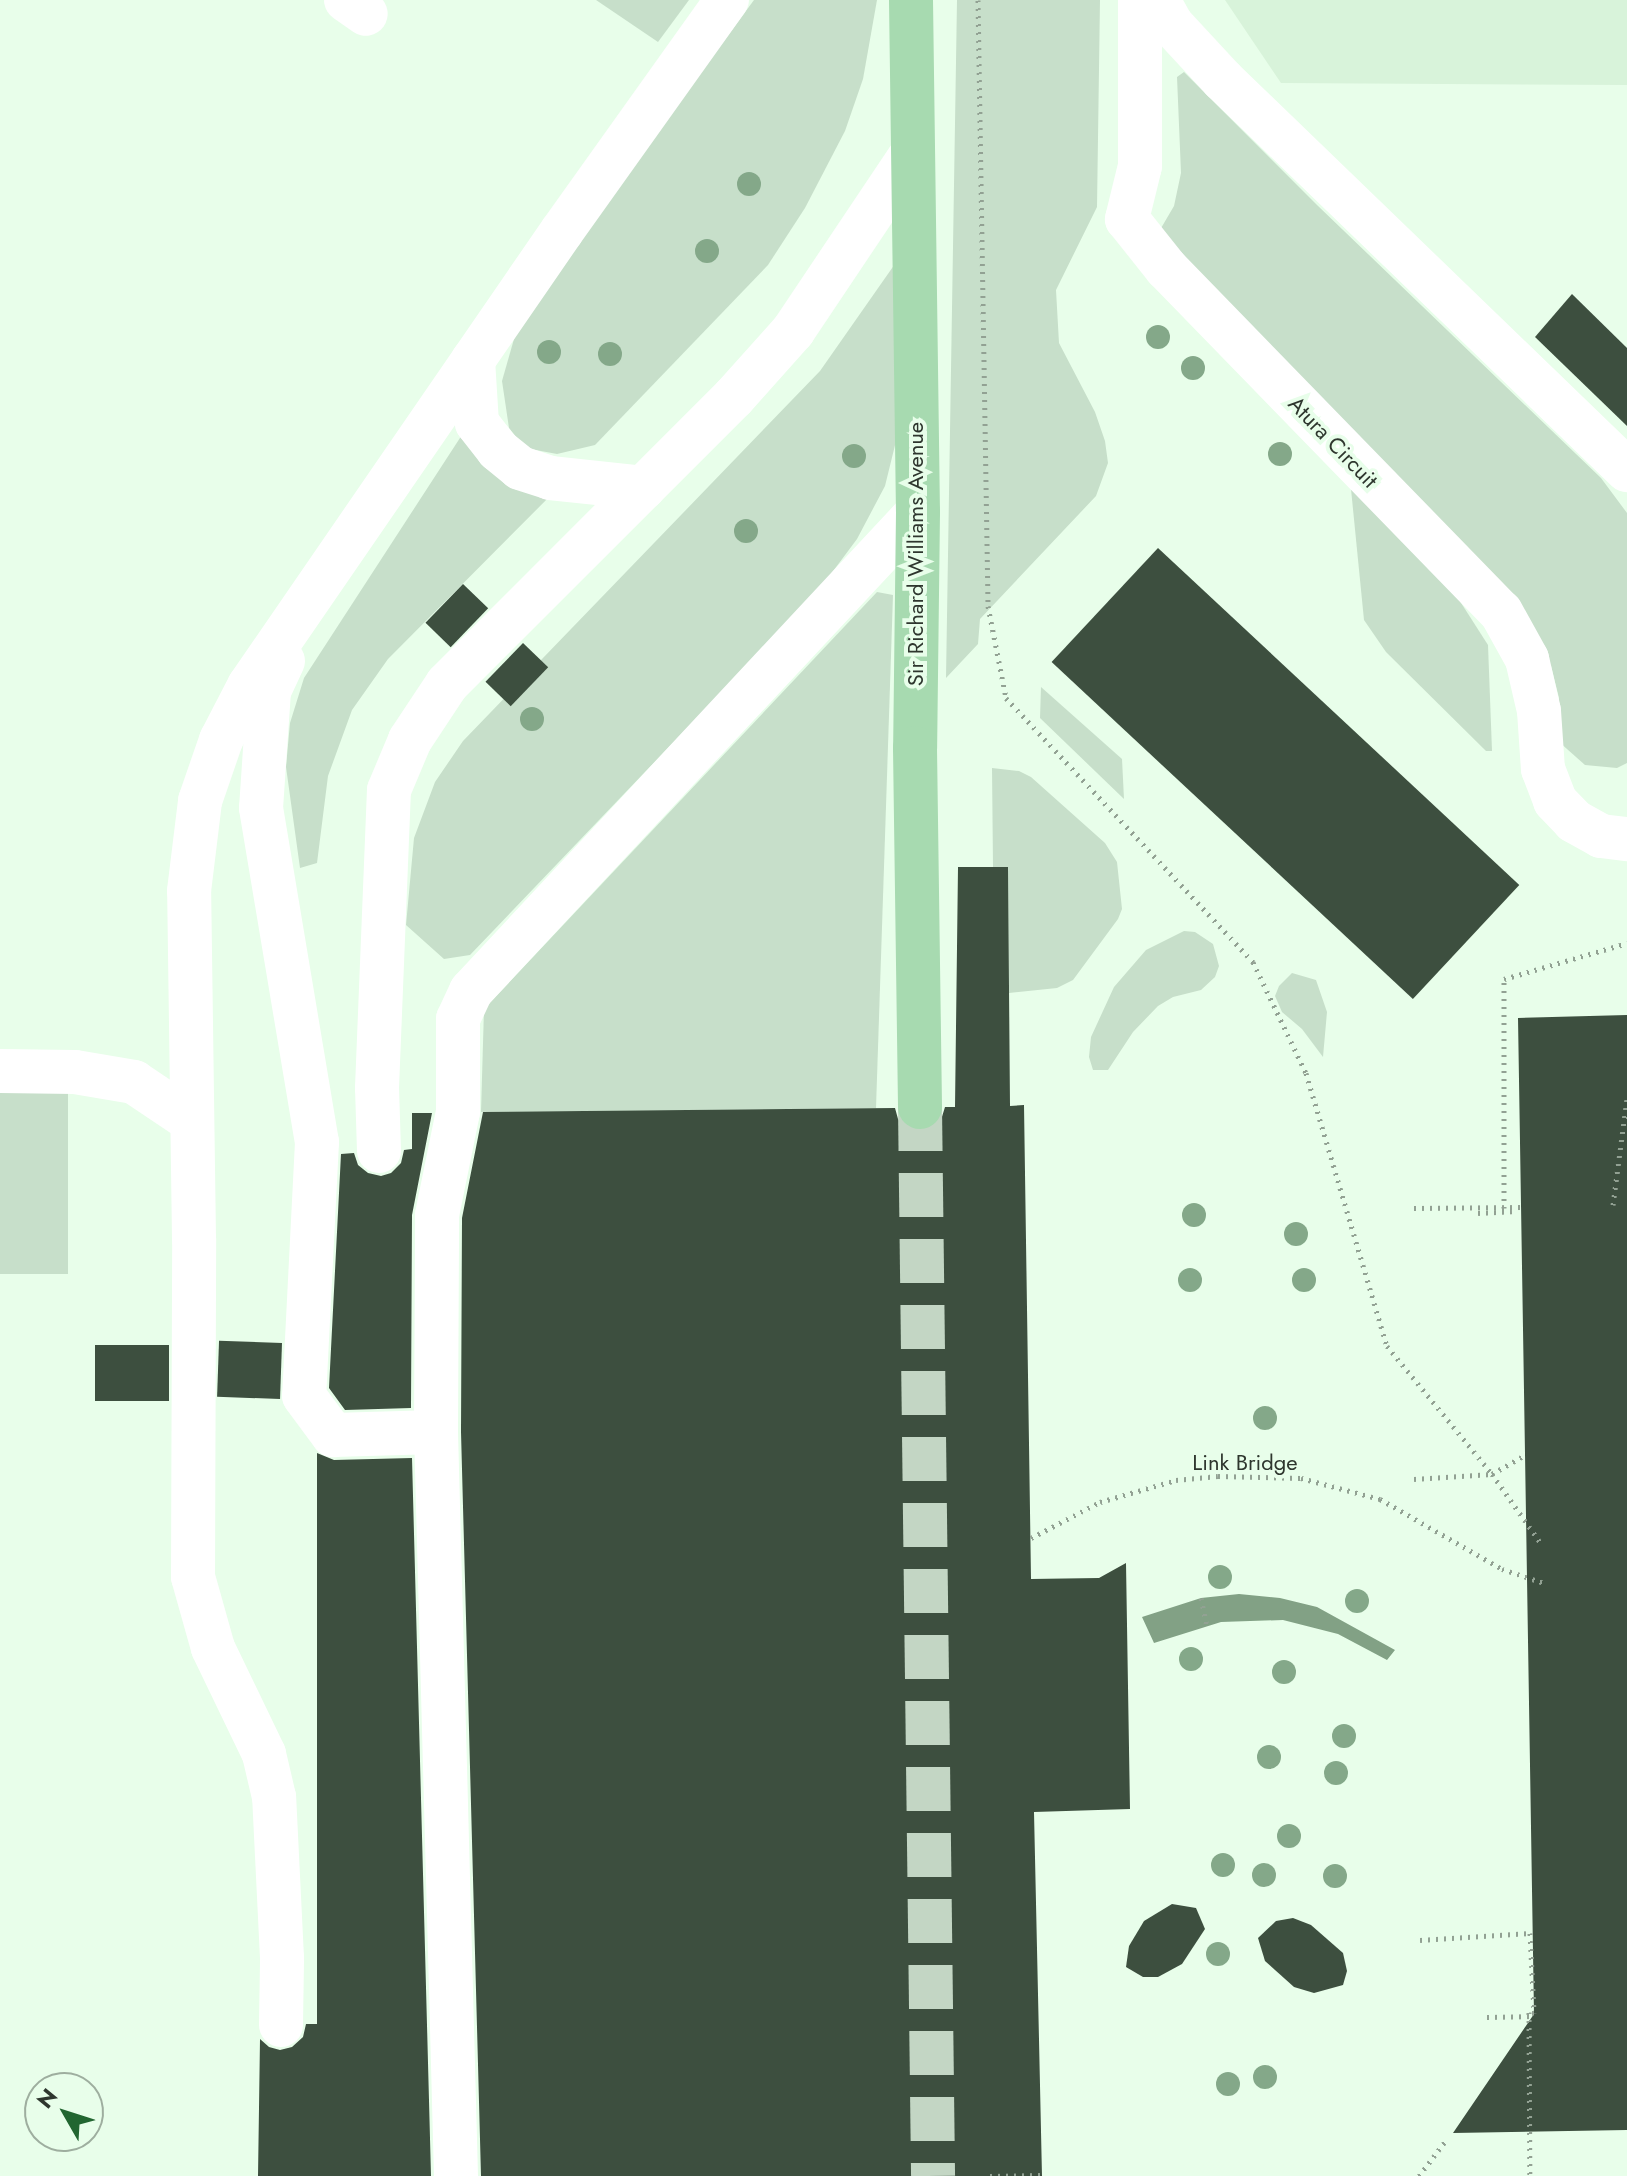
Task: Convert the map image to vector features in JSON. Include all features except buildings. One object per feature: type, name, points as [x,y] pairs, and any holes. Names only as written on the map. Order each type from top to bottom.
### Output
[{"type":"main road","name":"Sir Richard Williams Avenue","points":[[911,0],[918,512],[915,748],[920,1107]]},
{"type":"lane","points":[[281,2025],[282,1958],[274,1797],[264,1754],[213,1648],[193,1577],[189,891],[200,801],[221,740],[249,686],[473,360],[727,0]]},
{"type":"lane","name":"Atura Circuit","points":[[1140,0],[1140,166],[1127,219],[1166,268],[1501,612],[1527,659],[1539,711],[1543,769],[1555,801],[1574,821],[1601,836],[1627,839]]},
{"type":"lane","points":[[1158,0],[1172,25],[1223,80],[1627,470]]},
{"type":"lane","points":[[379,1151],[377,1088],[389,790],[410,740],[447,684],[734,397],[793,331],[912,153]]},
{"type":"lane","points":[[473,360],[477,423],[498,450],[520,468],[550,478],[643,488]]},
{"type":"lane","points":[[456,2176],[436,1432],[437,1215],[458,1112],[458,1019],[471,991],[918,512]]},
{"type":"lane","points":[[320,582],[269,691],[261,808],[317,1142],[304,1396],[333,1435],[436,1432]]},
{"type":"lane","points":[[0,1071],[75,1072],[134,1082],[192,1121]]},
{"type":"path","points":[[978,0],[988,606],[1006,698],[1253,962],[1306,1073],[1387,1346],[1492,1474],[1542,1545]]},
{"type":"path","points":[[1504,1208],[1504,979],[1627,943]]},
{"type":"path","points":[[1613,1205],[1627,1098]]},
{"type":"path","points":[[1414,1208],[1522,1209],[1478,1213]]},
{"type":"path","points":[[1414,1479],[1492,1474],[1525,1455]]},
{"type":"path","name":"Link Bridge","points":[[1031,1538],[1100,1502],[1176,1480],[1261,1475],[1301,1478],[1380,1499],[1502,1569],[1544,1583]]},
{"type":"path","points":[[1201,1598],[1207,1626]]},
{"type":"path","points":[[1420,1940],[1530,1933],[1534,2013],[1529,2012],[1530,2176]]},
{"type":"path","points":[[1487,2017],[1534,2016]]},
{"type":"path","points":[[1419,2176],[1447,2139]]},
{"type":"path","points":[[990,2176],[1042,2175]]},
{"type":"shaded area","points":[[596,0],[689,0],[658,42]]},
{"type":"shaded area","points":[[754,0],[877,0],[863,79],[845,131],[805,208],[768,265],[595,445],[557,454],[525,448],[509,428],[502,381],[520,318]]},
{"type":"shaded area","points":[[957,0],[1100,0],[1097,207],[1056,290],[1059,343],[1095,412],[1105,441],[1108,463],[1096,496],[980,619],[978,644],[946,678]]},
{"type":"shaded area","points":[[1225,0],[1627,0],[1627,85],[1281,83]]},
{"type":"shaded area","points":[[1184,72],[1317,205],[1601,478],[1627,513],[1627,763],[1617,768],[1585,765],[1558,741],[1559,698],[1551,666],[1157,235],[1174,206],[1181,173],[1177,77]]},
{"type":"shaded area","points":[[897,261],[898,433],[885,486],[857,539],[819,590],[470,955],[444,959],[406,925],[414,838],[435,782],[463,741],[820,371]]},
{"type":"shaded area","points":[[471,421],[561,485],[388,659],[352,710],[328,776],[317,863],[300,868],[286,767],[290,723],[304,678]]},
{"type":"shaded area","points":[[1351,489],[1456,595],[1488,645],[1492,751],[1486,751],[1386,652],[1364,620]]},
{"type":"shaded area","points":[[877,592],[893,595],[876,1108],[481,1112],[484,1009]]},
{"type":"shaded area","points":[[1041,687],[1122,759],[1124,799],[1040,718]]},
{"type":"shaded area","points":[[992,768],[1019,771],[1031,777],[1105,843],[1117,862],[1122,909],[1118,919],[1073,980],[1057,988],[1009,993],[1008,868],[993,867]]},
{"type":"shaded area","points":[[1184,931],[1195,932],[1213,944],[1219,966],[1215,977],[1201,990],[1173,997],[1158,1006],[1133,1032],[1108,1070],[1093,1070],[1089,1057],[1091,1037],[1114,987],[1146,950]]},
{"type":"shaded area","points":[[1292,973],[1316,980],[1327,1012],[1323,1057],[1302,1029],[1282,1012],[1275,996],[1279,986]]},
{"type":"shaded area","points":[[0,1085],[68,1085],[68,1274],[0,1274]]},
{"type":"shaded area","points":[[1239,1594],[1280,1598],[1317,1607],[1395,1650],[1387,1660],[1338,1634],[1283,1620],[1221,1622],[1154,1643],[1142,1617],[1201,1598]]},
{"type":"tunnel","points":[[920,1107],[933,2176]]}]
